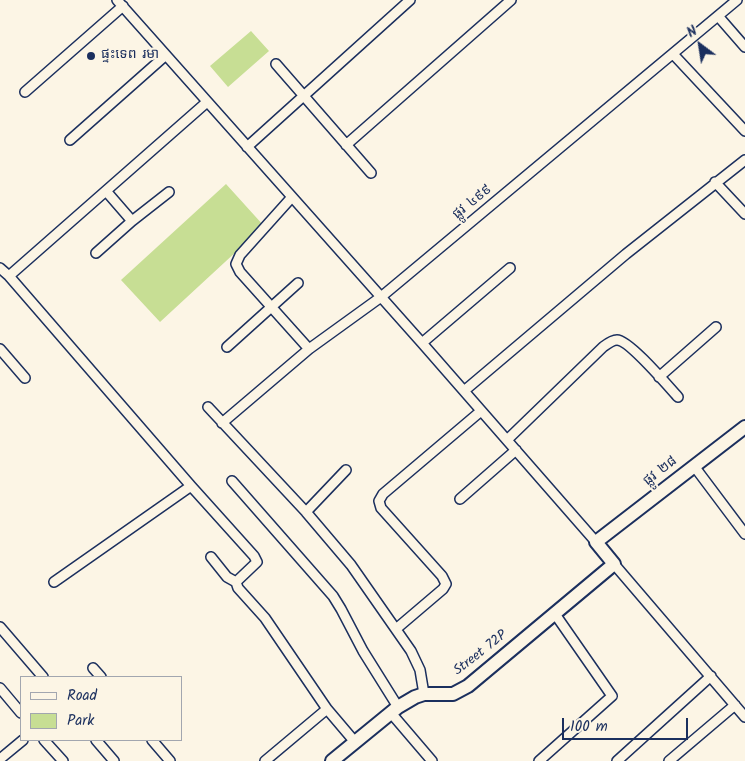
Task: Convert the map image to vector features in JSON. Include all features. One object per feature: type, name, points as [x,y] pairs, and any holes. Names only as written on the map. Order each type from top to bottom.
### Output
[{"type":"street","points":[[247,147],[410,0]]},
{"type":"street","points":[[346,145],[511,0]]},
{"type":"street","name":"ផ្លូវ ៤៩៩","points":[[222,423],[309,349],[381,297],[737,0]]},
{"type":"street","points":[[25,92],[120,3],[516,450],[745,717]]},
{"type":"street","points":[[718,16],[745,48]]},
{"type":"street","points":[[673,54],[745,131]]},
{"type":"street","points":[[70,140],[166,55]]},
{"type":"street","points":[[276,64],[371,173]]},
{"type":"street","points":[[9,276],[207,102]]},
{"type":"street","points":[[464,391],[626,254],[745,160]]},
{"type":"street","points":[[715,182],[745,214]]},
{"type":"street","points":[[106,192],[132,221]]},
{"type":"street","points":[[96,253],[168,192]]},
{"type":"street","points":[[292,197],[240,255],[236,264],[240,272],[309,349]]},
{"type":"street","points":[[0,268],[254,556],[257,562],[236,582]]},
{"type":"street","points":[[422,343],[510,268]]},
{"type":"street","points":[[227,347],[298,283]]},
{"type":"street","points":[[659,377],[716,327]]},
{"type":"street","points":[[507,440],[603,347],[614,340],[620,340],[625,343],[678,397]]},
{"type":"street","points":[[0,350],[25,378]]},
{"type":"street","points":[[208,407],[306,512],[351,565],[396,629],[420,670],[424,694]]},
{"type":"street","points":[[396,629],[444,589],[446,584],[442,576],[381,508],[378,501],[383,494],[481,411]]},
{"type":"street","name":"ផ្លូវ ២៨","points":[[596,542],[745,427]]},
{"type":"street","points":[[460,499],[516,450]]},
{"type":"street","points":[[694,466],[745,534]]},
{"type":"street","points":[[306,512],[346,470]]},
{"type":"street","points":[[232,481],[333,596],[395,710],[428,760]]},
{"type":"street","points":[[54,582],[191,486]]},
{"type":"street","points":[[211,557],[227,577],[236,582],[238,588],[265,618],[327,709],[355,742]]},
{"type":"street","name":"Street 72P","points":[[332,761],[395,710],[415,697],[424,694],[453,694],[468,686],[614,564]]},
{"type":"street","points":[[539,761],[612,696],[555,614]]},
{"type":"street","points":[[0,627],[42,676]]},
{"type":"street","points":[[93,668],[100,676]]},
{"type":"street","points":[[617,761],[711,676]]},
{"type":"street","points":[[0,688],[20,712]]},
{"type":"street","points":[[669,761],[735,705]]},
{"type":"street","points":[[265,761],[327,709]]},
{"type":"street","points":[[0,759],[22,741]]},
{"type":"street","points":[[45,741],[63,761]]},
{"type":"street","points":[[97,741],[114,761]]},
{"type":"street","points":[[153,741],[170,761]]},
{"type":"green space","points":[[251,31],[269,51],[228,87],[210,66]]},
{"type":"green space","points":[[226,184],[264,226],[160,322],[121,280]]},
{"type":"place","name":"ផ្ទះទេព រមា","points":[[91,56]]}]
